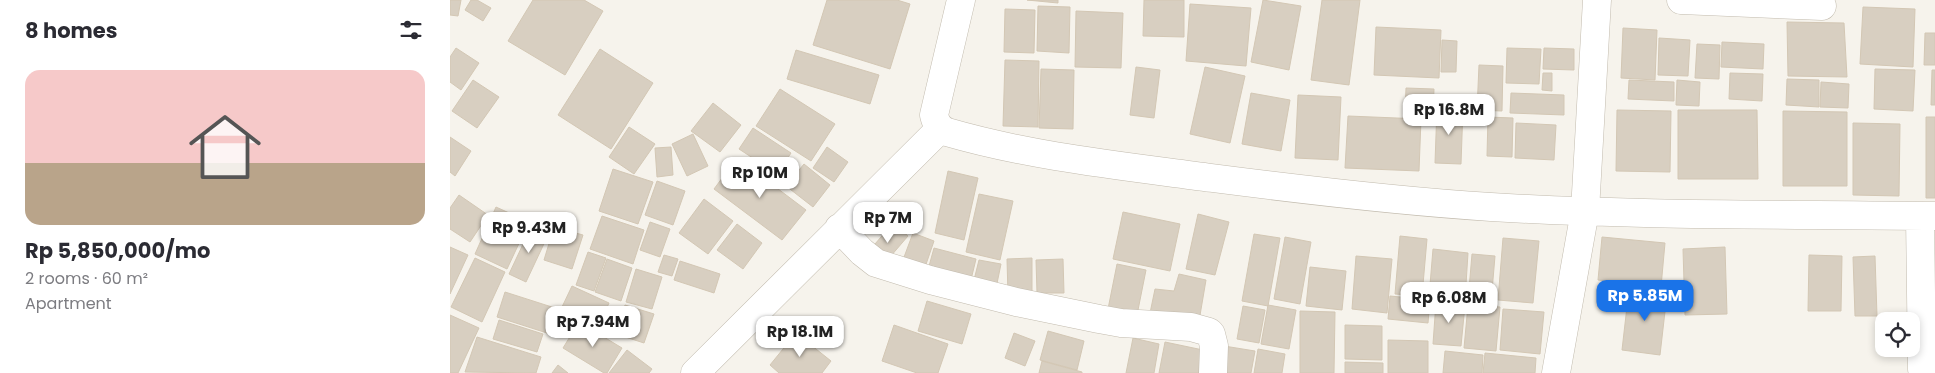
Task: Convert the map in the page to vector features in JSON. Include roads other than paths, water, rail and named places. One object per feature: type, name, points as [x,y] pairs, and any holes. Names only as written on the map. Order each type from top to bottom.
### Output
[{"type":"street","points":[[961,0],[934,115],[936,122],[940,129],[957,135],[1018,149],[1130,167],[1275,186],[1372,197],[1490,207],[1585,211],[1927,216],[1922,369],[1935,368]]},
{"type":"street","points":[[1556,373],[1585,211],[1597,0]]},
{"type":"street","points":[[1681,0],[1822,6]]},
{"type":"street","points":[[695,373],[940,129]]},
{"type":"street","points":[[839,228],[862,252],[876,263],[958,288],[1107,321],[1128,324],[1170,325],[1209,332],[1214,346],[1213,373]]}]
